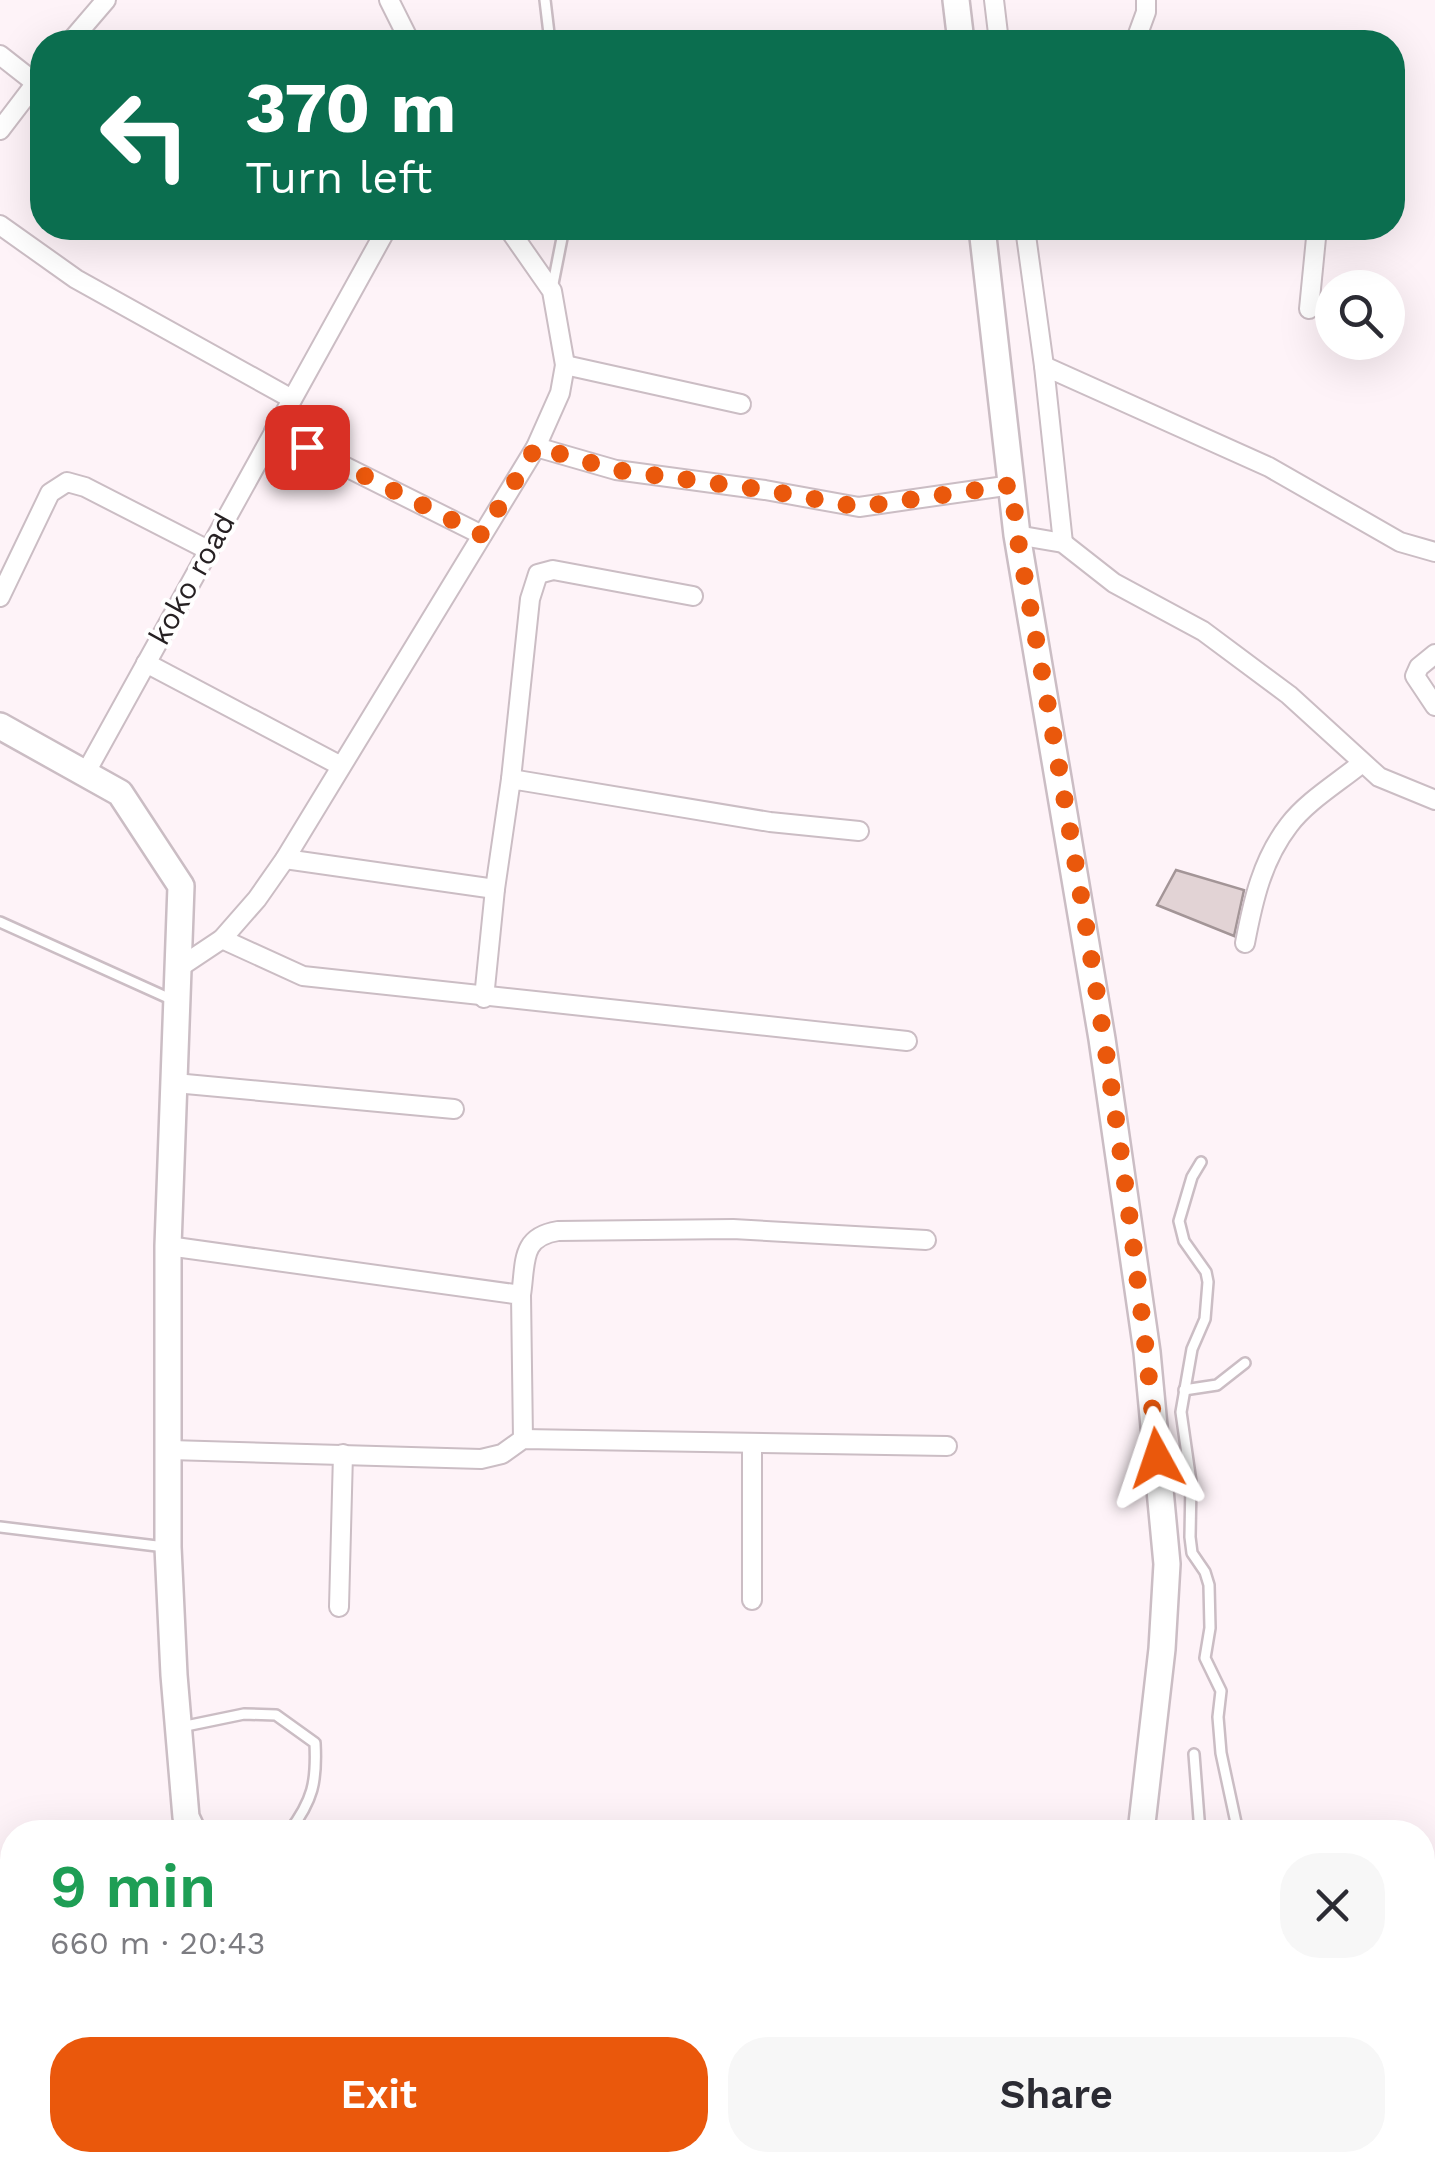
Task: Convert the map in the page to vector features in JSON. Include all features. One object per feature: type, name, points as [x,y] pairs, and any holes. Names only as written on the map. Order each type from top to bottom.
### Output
[{"type":"street","points":[[80,30],[106,0]]},
{"type":"street","points":[[389,0],[404,30]]},
{"type":"street","points":[[956,0],[960,30]]},
{"type":"street","points":[[994,0],[998,30]]},
{"type":"street","points":[[1139,30],[1146,0]]},
{"type":"street","points":[[0,54],[30,75]]},
{"type":"street","points":[[0,130],[30,94]]},
{"type":"street","points":[[0,225],[76,279],[292,399]]},
{"type":"street","name":"koko road","points":[[85,774],[380,240]]},
{"type":"street","points":[[180,968],[222,939],[256,900],[536,447],[560,393],[565,365],[552,291],[516,240]]},
{"type":"street","points":[[983,240],[1017,535],[1102,1039],[1147,1352],[1167,1564],[1162,1649],[1142,1820]]},
{"type":"street","points":[[1027,240],[1063,543]]},
{"type":"street","points":[[1309,309],[1317,240]]},
{"type":"street","points":[[565,365],[741,404]]},
{"type":"street","points":[[1044,366],[1269,466],[1400,542],[1435,552]]},
{"type":"street","points":[[274,431],[482,535]]},
{"type":"street","points":[[536,447],[616,470],[859,507],[1012,485]]},
{"type":"street","points":[[0,597],[50,493],[67,482],[208,550]]},
{"type":"street","points":[[1017,535],[1063,543],[1114,583],[1217,642],[1289,695],[1380,778],[1435,800]]},
{"type":"street","points":[[484,998],[530,600],[538,574],[553,570],[693,596]]},
{"type":"street","points":[[1435,654],[1419,666],[1415,676],[1435,706]]},
{"type":"street","points":[[146,663],[341,766]]},
{"type":"street","points":[[0,726],[120,793],[180,886],[168,1246],[168,1547],[185,1820]]},
{"type":"street","points":[[1244,943],[1254,892],[1290,823],[1362,763]]},
{"type":"street","points":[[511,780],[770,822],[859,831]]},
{"type":"street","points":[[284,859],[495,889]]},
{"type":"street","points":[[222,939],[303,976],[906,1041]]},
{"type":"street","points":[[175,1083],[454,1109]]},
{"type":"street","points":[[523,1439],[521,1294],[529,1244],[538,1234],[733,1229],[926,1240]]},
{"type":"street","points":[[168,1246],[521,1294]]},
{"type":"street","points":[[170,1450],[481,1459],[502,1454],[523,1439],[947,1446]]},
{"type":"street","points":[[752,1443],[752,1600]]},
{"type":"street","points":[[339,1607],[343,1454]]},
{"type":"lane","points":[[544,0],[548,30]]},
{"type":"lane","points":[[552,291],[562,240]]},
{"type":"lane","points":[[0,922],[178,1002]]},
{"type":"lane","points":[[1201,1162],[1192,1176],[1179,1221],[1184,1241],[1206,1272],[1208,1282],[1205,1319],[1192,1349],[1181,1412],[1192,1482],[1192,1553],[1206,1572],[1209,1586],[1210,1628],[1205,1658],[1220,1691],[1220,1753],[1235,1820]]},
{"type":"lane","points":[[1184,1390],[1217,1385],[1245,1362]]},
{"type":"lane","points":[[0,1527],[168,1547]]},
{"type":"lane","points":[[178,1727],[244,1714],[276,1715],[315,1743],[317,1777],[298,1820]]},
{"type":"lane","points":[[1194,1754],[1199,1820]]},
{"type":"building","points":[[1176,870],[1244,890],[1234,936],[1157,905]]},
{"type":"route","points":[[307,447],[482,535],[536,447],[616,470],[859,507],[1012,485],[1017,535],[1102,1039],[1147,1352],[1157,1458]]}]
